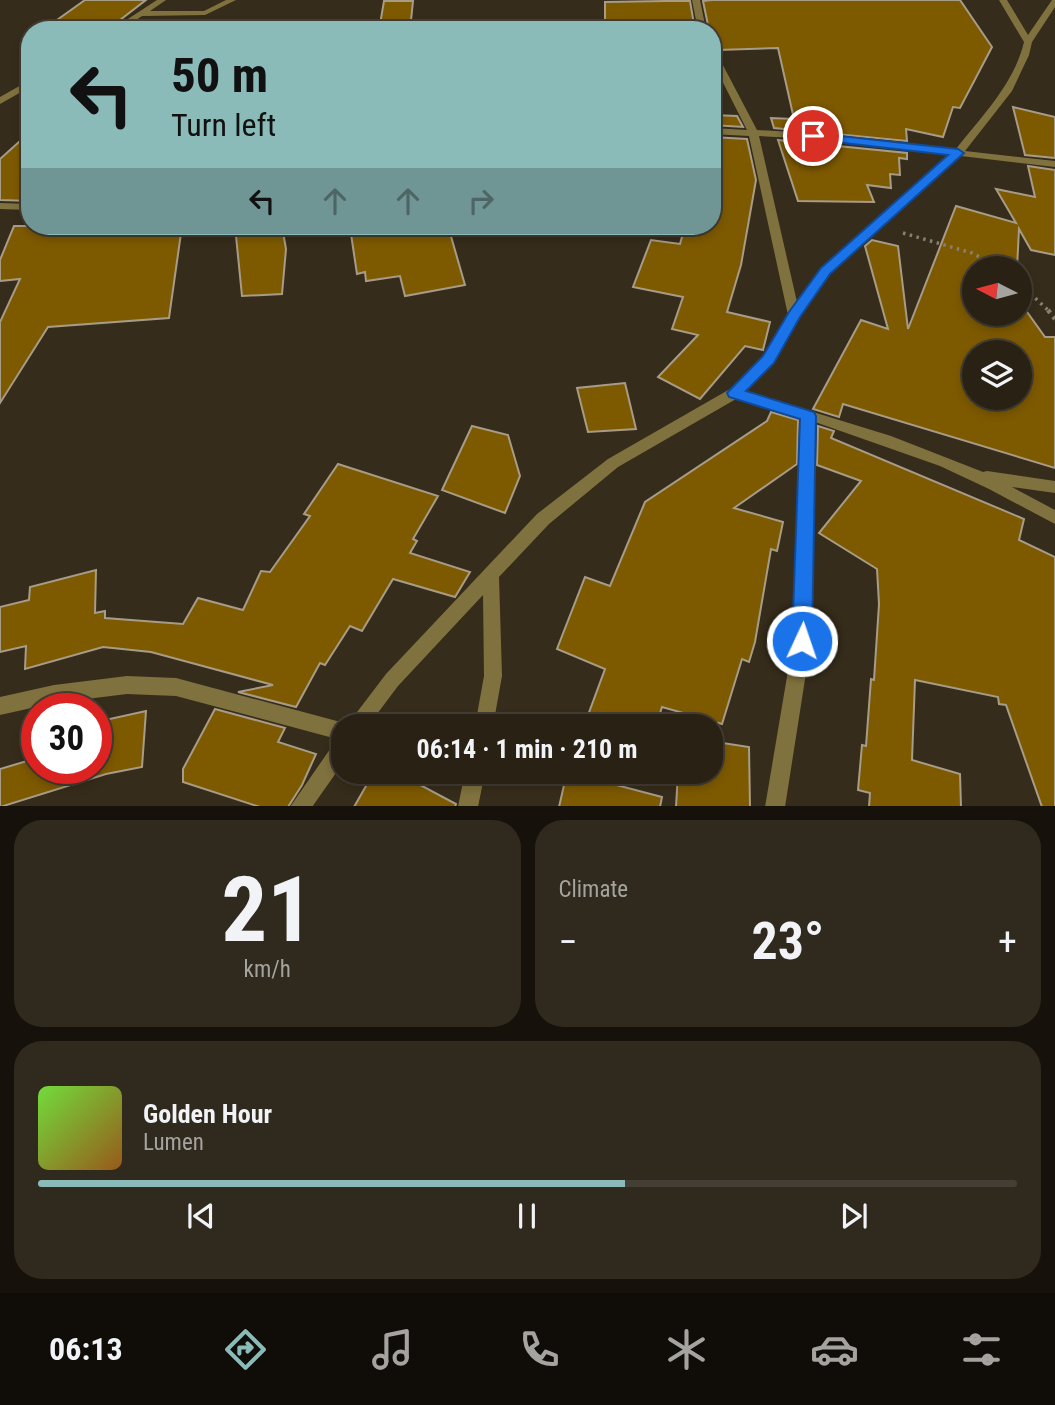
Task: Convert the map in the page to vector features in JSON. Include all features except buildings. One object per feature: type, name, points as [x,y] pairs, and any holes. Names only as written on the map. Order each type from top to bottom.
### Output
[{"type":"street","points":[[129,21],[162,0]]},
{"type":"street","points":[[140,14],[205,13],[232,0]]},
{"type":"street","points":[[696,0],[700,21]]},
{"type":"street","points":[[1003,0],[1028,42]]},
{"type":"street","points":[[366,714],[392,680],[543,519],[613,463],[735,393],[768,359],[825,271],[958,153],[1007,91],[1026,55],[1028,42],[1055,1]]},
{"type":"street","points":[[721,70],[753,132],[794,315]]},
{"type":"street","points":[[0,101],[21,88]]},
{"type":"street","points":[[721,131],[753,132],[1055,164]]},
{"type":"street","points":[[0,206],[21,207]]},
{"type":"street","points":[[735,393],[873,435],[976,475],[1055,518]]},
{"type":"street","points":[[775,806],[802,641],[808,416]]},
{"type":"street","points":[[976,475],[1055,487]]},
{"type":"street","points":[[486,714],[493,676],[491,574]]},
{"type":"street","points":[[0,706],[54,694],[127,685],[176,687],[331,728]]},
{"type":"street","points":[[301,806],[331,763]]},
{"type":"street","points":[[468,806],[473,784]]},
{"type":"path","points":[[875,226],[978,256]]},
{"type":"path","points":[[1032,294],[1055,319]]},
{"type":"route","points":[[802,641],[808,416],[735,393],[768,359],[825,271],[958,153],[813,136]]}]
